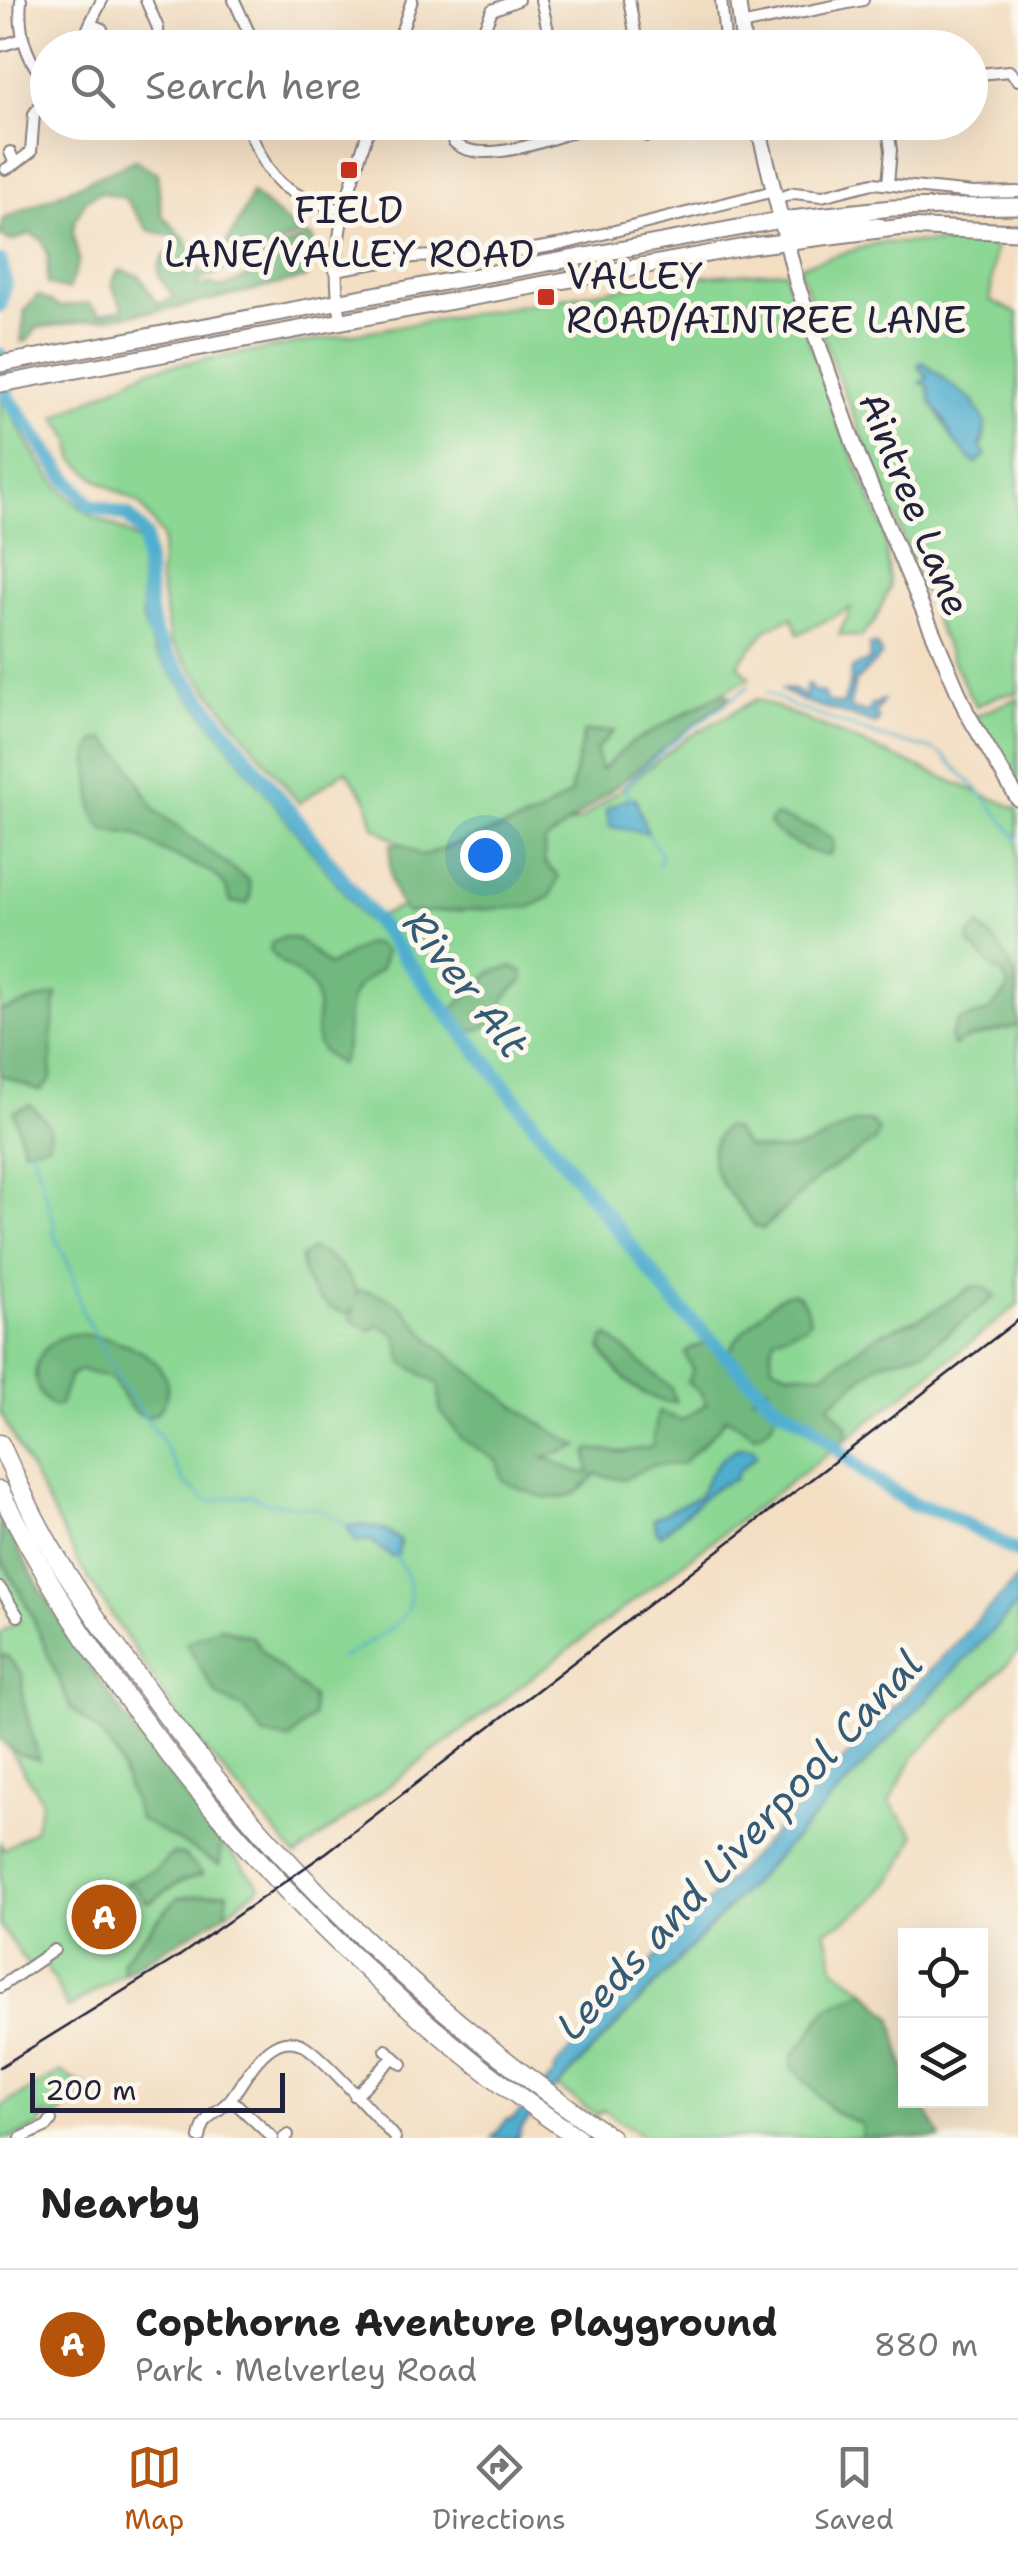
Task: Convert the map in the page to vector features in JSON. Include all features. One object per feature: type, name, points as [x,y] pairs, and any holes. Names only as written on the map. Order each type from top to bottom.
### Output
[{"type":"highway","points":[[0,1444],[40,1528],[112,1640],[183,1739],[237,1804],[304,1880],[406,1980],[522,2075],[611,2138]]},
{"type":"highway","points":[[0,1492],[31,1552],[167,1750],[290,1894],[396,1996],[510,2091],[578,2138]]},
{"type":"main road","points":[[738,0],[741,30]]},
{"type":"main road","name":"Aintree Lane","points":[[761,140],[806,312],[860,461],[967,714],[1018,800]]},
{"type":"main road","points":[[0,364],[781,220],[892,208],[1018,206]]},
{"type":"main road","points":[[781,220],[787,228],[797,230],[852,224],[1018,232]]},
{"type":"main road","points":[[0,384],[786,241],[902,227]]},
{"type":"street","points":[[21,0],[23,39],[30,57]]},
{"type":"street","points":[[102,0],[88,29],[102,29]]},
{"type":"street","points":[[146,0],[158,30]]},
{"type":"street","points":[[234,0],[248,30]]},
{"type":"street","points":[[402,30],[412,0]]},
{"type":"street","points":[[484,30],[492,10],[518,0]]},
{"type":"street","points":[[542,0],[548,30]]},
{"type":"street","points":[[628,0],[634,30]]},
{"type":"street","points":[[721,0],[724,30]]},
{"type":"street","points":[[740,25],[855,1]]},
{"type":"street","points":[[0,46],[23,39]]},
{"type":"street","points":[[988,73],[1009,71],[1018,80]]},
{"type":"street","points":[[10,152],[11,167],[31,152],[32,140]]},
{"type":"street","points":[[253,140],[266,168],[280,185],[296,196],[344,211]]},
{"type":"street","points":[[341,320],[334,270],[344,211],[366,140]]},
{"type":"street","points":[[453,140],[469,152],[528,146],[541,140]]},
{"type":"street","points":[[888,184],[890,140]]},
{"type":"street","points":[[334,270],[413,256],[510,253],[775,195],[818,196],[866,184],[972,194],[1018,192]]},
{"type":"street","points":[[0,1588],[18,1616]]},
{"type":"street","points":[[0,1987],[54,1950]]},
{"type":"street","points":[[200,2138],[203,2124],[231,2099],[241,2079],[275,2046],[288,2041],[310,2050],[395,2138]]},
{"type":"street","points":[[355,2096],[394,2057]]},
{"type":"street","points":[[231,2099],[273,2138]]},
{"type":"street","points":[[21,2138],[47,2126],[51,2120]]},
{"type":"green space","points":[[135,160],[157,173],[162,215],[186,240],[200,274],[222,250],[251,193],[303,233],[197,282],[199,287],[210,283],[222,288],[258,272],[262,258],[307,236],[321,256],[305,278],[176,308],[37,328],[27,341],[21,342],[25,310],[38,295],[60,307],[88,303],[101,314],[124,309],[113,286],[120,270],[140,276],[157,304],[174,297],[159,271],[174,245],[173,236],[148,230],[125,198],[100,192],[86,200],[74,222],[79,261],[68,290],[47,284],[48,256],[42,240],[30,234],[12,240],[0,235],[3,219]]},
{"type":"green space","points":[[991,242],[995,249],[990,300],[1018,314],[1018,693],[1000,695],[976,706],[931,610],[831,358],[799,266],[878,243]],"holes":[[[925,363],[973,401],[986,424],[980,458],[975,463],[942,421],[928,380],[920,369]]]},
{"type":"green space","points":[[785,271],[835,415],[884,529],[890,587],[874,622],[861,637],[839,635],[851,608],[798,634],[792,617],[767,629],[738,664],[750,678],[653,731],[600,771],[596,750],[584,732],[570,794],[535,817],[421,856],[374,827],[367,800],[346,770],[299,803],[170,641],[159,577],[163,537],[139,503],[99,481],[74,459],[71,440],[56,417],[150,369],[679,278]]},
{"type":"green space","points":[[0,397],[41,462],[66,493],[93,516],[140,543],[142,619],[155,652],[366,921],[404,906],[531,839],[581,820],[685,739],[757,699],[1018,809],[1018,1305],[296,1856],[182,1723],[82,1569],[0,1412]]},
{"type":"green space","points":[[723,693],[730,696],[544,843],[545,863],[559,877],[550,897],[531,907],[406,913],[391,880],[391,844],[402,844],[422,856],[535,817],[570,794],[584,732],[614,731],[596,750],[601,770],[631,743]]},
{"type":"green space","points":[[1018,698],[1018,792],[975,716]]},
{"type":"green space","points":[[106,739],[128,763],[155,810],[249,881],[251,897],[247,904],[231,902],[225,886],[213,873],[135,834],[106,831],[99,824],[93,810],[88,753],[96,741]]},
{"type":"green space","points":[[776,816],[832,838],[834,846],[829,856],[779,834],[769,823]]},
{"type":"green space","points":[[979,926],[1008,959],[1017,996],[1018,1026],[953,1046],[950,1036],[957,1021],[988,1012],[1009,989],[1003,973],[996,971],[969,943],[969,936]]},
{"type":"green space","points":[[285,937],[298,939],[329,966],[367,943],[385,952],[381,968],[361,984],[350,1002],[340,1064],[321,1050],[318,1042],[317,1005],[312,987],[270,950],[272,942]]},
{"type":"green space","points":[[512,967],[523,972],[524,980],[486,1026],[465,1031],[450,1012],[493,971]]},
{"type":"green space","points":[[57,994],[51,1080],[40,1091],[0,1075],[0,1011]]},
{"type":"green space","points":[[30,1105],[50,1132],[48,1144],[23,1149],[14,1111]]},
{"type":"green space","points":[[870,1121],[879,1130],[875,1141],[819,1177],[763,1229],[755,1226],[714,1168],[715,1141],[724,1127],[733,1129],[747,1147],[783,1150],[812,1144],[852,1124]]},
{"type":"green space","points":[[312,1249],[340,1267],[357,1295],[359,1290],[400,1305],[445,1352],[526,1414],[579,1446],[544,1458],[578,1472],[589,1473],[587,1453],[591,1449],[621,1452],[652,1447],[658,1412],[682,1420],[706,1404],[700,1392],[687,1382],[693,1370],[685,1354],[690,1348],[708,1343],[757,1392],[752,1397],[757,1394],[776,1413],[769,1427],[755,1435],[726,1417],[682,1464],[652,1465],[623,1480],[595,1474],[585,1486],[563,1497],[527,1492],[502,1480],[497,1461],[462,1439],[440,1410],[439,1385],[403,1362],[396,1335],[378,1325],[371,1331],[351,1320],[354,1308],[348,1314],[338,1311],[314,1294],[301,1257]]},
{"type":"green space","points":[[983,1286],[996,1296],[924,1351],[880,1363],[829,1405],[848,1427],[846,1438],[839,1445],[781,1404],[766,1389],[770,1385],[764,1388],[730,1351],[772,1303],[794,1293],[800,1297],[810,1321],[775,1337],[772,1365],[788,1372],[823,1374],[879,1334],[923,1317],[972,1287]]},
{"type":"green space","points":[[75,1334],[113,1340],[150,1357],[159,1366],[167,1385],[161,1408],[150,1416],[142,1415],[131,1408],[111,1378],[80,1370],[70,1376],[60,1405],[54,1407],[43,1398],[35,1375],[42,1353],[62,1337]]},
{"type":"green space","points":[[609,1336],[671,1388],[676,1402],[653,1398],[623,1377],[601,1349],[604,1338]]},
{"type":"green space","points":[[0,1514],[74,1643],[221,1842],[220,1865],[139,1819],[116,1754],[100,1733],[70,1707],[28,1606],[0,1556]]},
{"type":"green space","points":[[0,1557],[32,1616],[70,1707],[100,1733],[116,1754],[139,1819],[219,1865],[221,1842],[261,1886],[226,1913],[227,1892],[177,1898],[122,1960],[124,1973],[68,2008],[42,1959],[29,1967],[0,1926],[0,1843],[4,1849],[34,1830],[42,1800],[9,1748],[38,1759],[22,1700],[22,1674],[7,1657],[0,1656],[0,1633],[20,1620],[0,1586]],"holes":[[[173,1853],[202,1875],[181,1881],[149,1903],[135,1888],[125,1884],[156,1870]]]},
{"type":"green space","points":[[1018,1604],[1018,1653],[914,1757],[889,1802],[915,1835],[900,1866],[869,1903],[825,1930],[835,1968],[865,1990],[828,2009],[793,2055],[831,2110],[861,2124],[862,2138],[646,2138],[603,2110],[597,2116],[558,2087]]},
{"type":"green space","points":[[219,1627],[252,1637],[312,1697],[313,1716],[290,1739],[265,1736],[245,1710],[217,1695],[186,1643]]},
{"type":"green space","points":[[0,1656],[7,1656],[22,1674],[23,1700],[39,1760],[19,1754],[0,1741]]},
{"type":"green space","points":[[173,1853],[185,1856],[203,1874],[181,1881],[148,1903],[136,1888],[124,1883],[156,1870]]},
{"type":"green space","points":[[228,1892],[226,1913],[124,1973],[122,1961],[177,1898]]},
{"type":"green space","points":[[865,1990],[892,2017],[898,2042],[898,2108],[925,2108],[941,2138],[862,2138],[861,2124],[832,2110],[791,2066],[793,2055],[824,2013]]},
{"type":"green space","points":[[61,2072],[85,2086],[58,2117],[43,2115],[39,2127],[0,2138],[0,2107]]},
{"type":"water","points":[[922,362],[973,401],[986,424],[980,447],[986,455],[975,464],[952,439],[931,402],[928,385],[920,383],[928,377],[917,365]]},
{"type":"water","points":[[869,645],[878,645],[881,656],[855,682],[849,708],[868,713],[872,705],[883,700],[875,714],[879,719],[876,724],[800,700],[780,689],[794,690],[806,697],[809,684],[812,690],[823,693],[828,702],[843,705],[853,668],[870,660]]},
{"type":"water","points":[[635,798],[648,833],[610,827],[606,809]]},
{"type":"water","points":[[740,1447],[753,1448],[757,1455],[735,1479],[714,1488],[661,1535],[657,1532],[653,1519],[699,1496],[720,1461]]},
{"type":"water","points":[[370,1526],[389,1533],[400,1541],[398,1555],[392,1557],[370,1540],[356,1542],[347,1528]]},
{"type":"water","points":[[1018,1578],[1018,1604],[563,2081],[522,2127],[518,2138],[492,2138],[678,1933]]},
{"type":"waterway","name":"River Alt","points":[[0,261],[5,282],[0,305]]},
{"type":"waterway","name":"River Alt","points":[[0,355],[8,398],[63,474],[90,505],[128,516],[145,536],[149,608],[154,633],[167,655],[680,1309],[773,1403],[810,1424],[865,1473],[912,1504],[945,1513],[1018,1552]]},
{"type":"waterway","points":[[629,798],[624,785],[673,742],[749,686]]},
{"type":"waterway","points":[[766,692],[797,708],[943,755],[984,796],[1018,840]]},
{"type":"waterway","points":[[647,834],[661,853],[658,866]]},
{"type":"waterway","points":[[31,1147],[54,1222],[54,1235],[72,1272],[82,1311],[123,1386],[160,1437],[184,1482],[207,1501],[251,1495],[268,1503],[318,1508],[348,1526]]},
{"type":"waterway","points":[[340,1659],[388,1630],[408,1608],[406,1576],[395,1554]]},
{"type":"railway","points":[[0,2067],[178,1957],[327,1852],[1018,1320]]},
{"type":"place","name":"FIELD LANE/VALLEY ROAD","points":[[349,170]]},
{"type":"place","name":"VALLEY ROAD/AINTREE LANE","points":[[546,297]]},
{"type":"place","name":"Copthorne Aventure Playground","points":[[104,1917]]},
{"type":"water label","name":"Leeds and Liverpool Canal","points":[[739,1845]]}]
